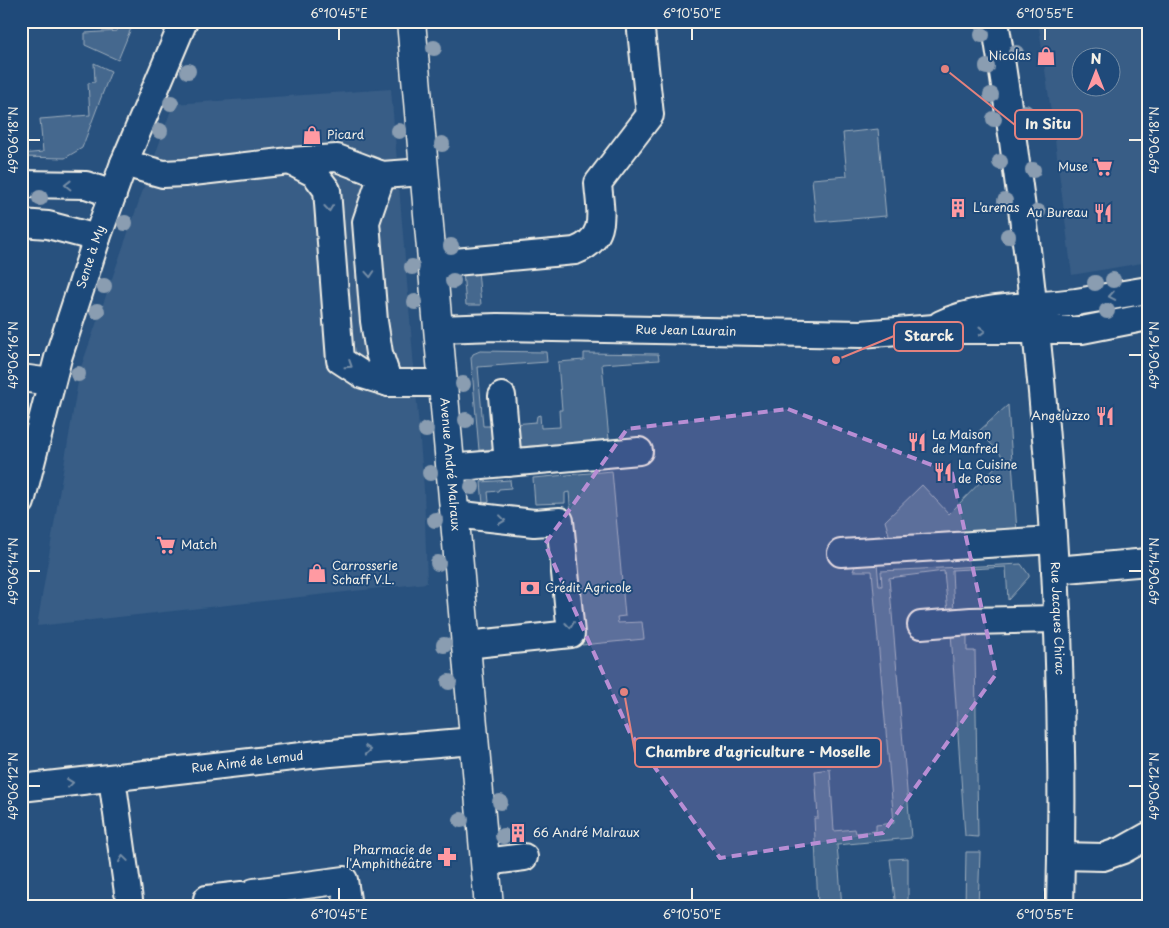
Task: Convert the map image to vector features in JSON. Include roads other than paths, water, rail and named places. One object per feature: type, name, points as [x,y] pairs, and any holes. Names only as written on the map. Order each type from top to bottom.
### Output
[{"type":"main road","name":"Avenue André Malraux","points":[[411,21],[489,907]]},
{"type":"street","name":"Sente à My","points":[[21,502],[51,382],[97,238],[124,163],[184,21]]},
{"type":"street","points":[[432,264],[575,252],[594,241],[599,233],[601,224],[598,182],[650,115],[640,21]]},
{"type":"street","name":"Rue Jacques Chirac","points":[[995,21],[1011,123],[1036,318],[1053,540],[1061,779],[1060,907]]},
{"type":"street","points":[[124,163],[163,174],[337,158],[382,175],[424,172]]},
{"type":"street","points":[[290,161],[315,174],[327,190],[340,360],[363,375],[389,383],[442,383]]},
{"type":"street","points":[[382,175],[366,222],[375,329],[379,353],[389,383]]},
{"type":"street","points":[[21,184],[86,185],[113,194]]},
{"type":"street","points":[[21,223],[48,225],[97,238]]},
{"type":"street","points":[[332,249],[368,246]]},
{"type":"street","name":"Rue Jean Laurain","points":[[1036,318],[1077,301],[1148,290]]},
{"type":"street","name":"Rue Jean Laurain","points":[[438,328],[497,327],[861,334],[934,328],[957,316],[979,311],[1036,318],[1082,330],[1148,317]]},
{"type":"street","points":[[21,378],[51,382]]},
{"type":"street","points":[[502,396],[508,463]]},
{"type":"street","points":[[450,468],[639,451]]},
{"type":"street","points":[[454,514],[534,523],[560,521],[571,634],[466,645]]},
{"type":"street","points":[[841,553],[1053,540]]},
{"type":"street","points":[[1055,570],[1148,562]]},
{"type":"street","points":[[921,625],[971,621],[1056,619]]},
{"type":"street","name":"Rue Aimé de Lemud","points":[[21,788],[319,754],[474,741]]},
{"type":"street","points":[[112,778],[130,907]]},
{"type":"street","points":[[1060,856],[1103,857],[1123,850],[1148,836]]},
{"type":"street","points":[[485,862],[524,857]]},
{"type":"street","points":[[207,899],[242,895],[248,899],[344,880],[348,907]]},
{"type":"place","name":"Nicolas","points":[[1046,56]]},
{"type":"place","name":"In Situ","points":[[945,69]]},
{"type":"place","name":"Picard","points":[[312,135]]},
{"type":"place","name":"Muse","points":[[1103,167]]},
{"type":"place","name":"L'arenas","points":[[958,208]]},
{"type":"place","name":"Au Bureau","points":[[1103,213]]},
{"type":"place","name":"Starck","points":[[836,360]]},
{"type":"place","name":"Angelùzzo","points":[[1105,416]]},
{"type":"place","name":"La Maison de Manfred","points":[[917,442]]},
{"type":"place","name":"La Cuisine de Rose","points":[[943,472]]},
{"type":"place","name":"Match","points":[[166,545]]},
{"type":"place","name":"Carrosserie Schaff V.L.","points":[[317,573]]},
{"type":"place","name":"Crédit Agricole","points":[[530,588]]},
{"type":"place","name":"Chambre d'agriculture - Moselle","points":[[624,692]]},
{"type":"place","name":"66 André Malraux","points":[[518,833]]},
{"type":"place","name":"Pharmacie de l'Amphithéâtre","points":[[447,857]]}]
